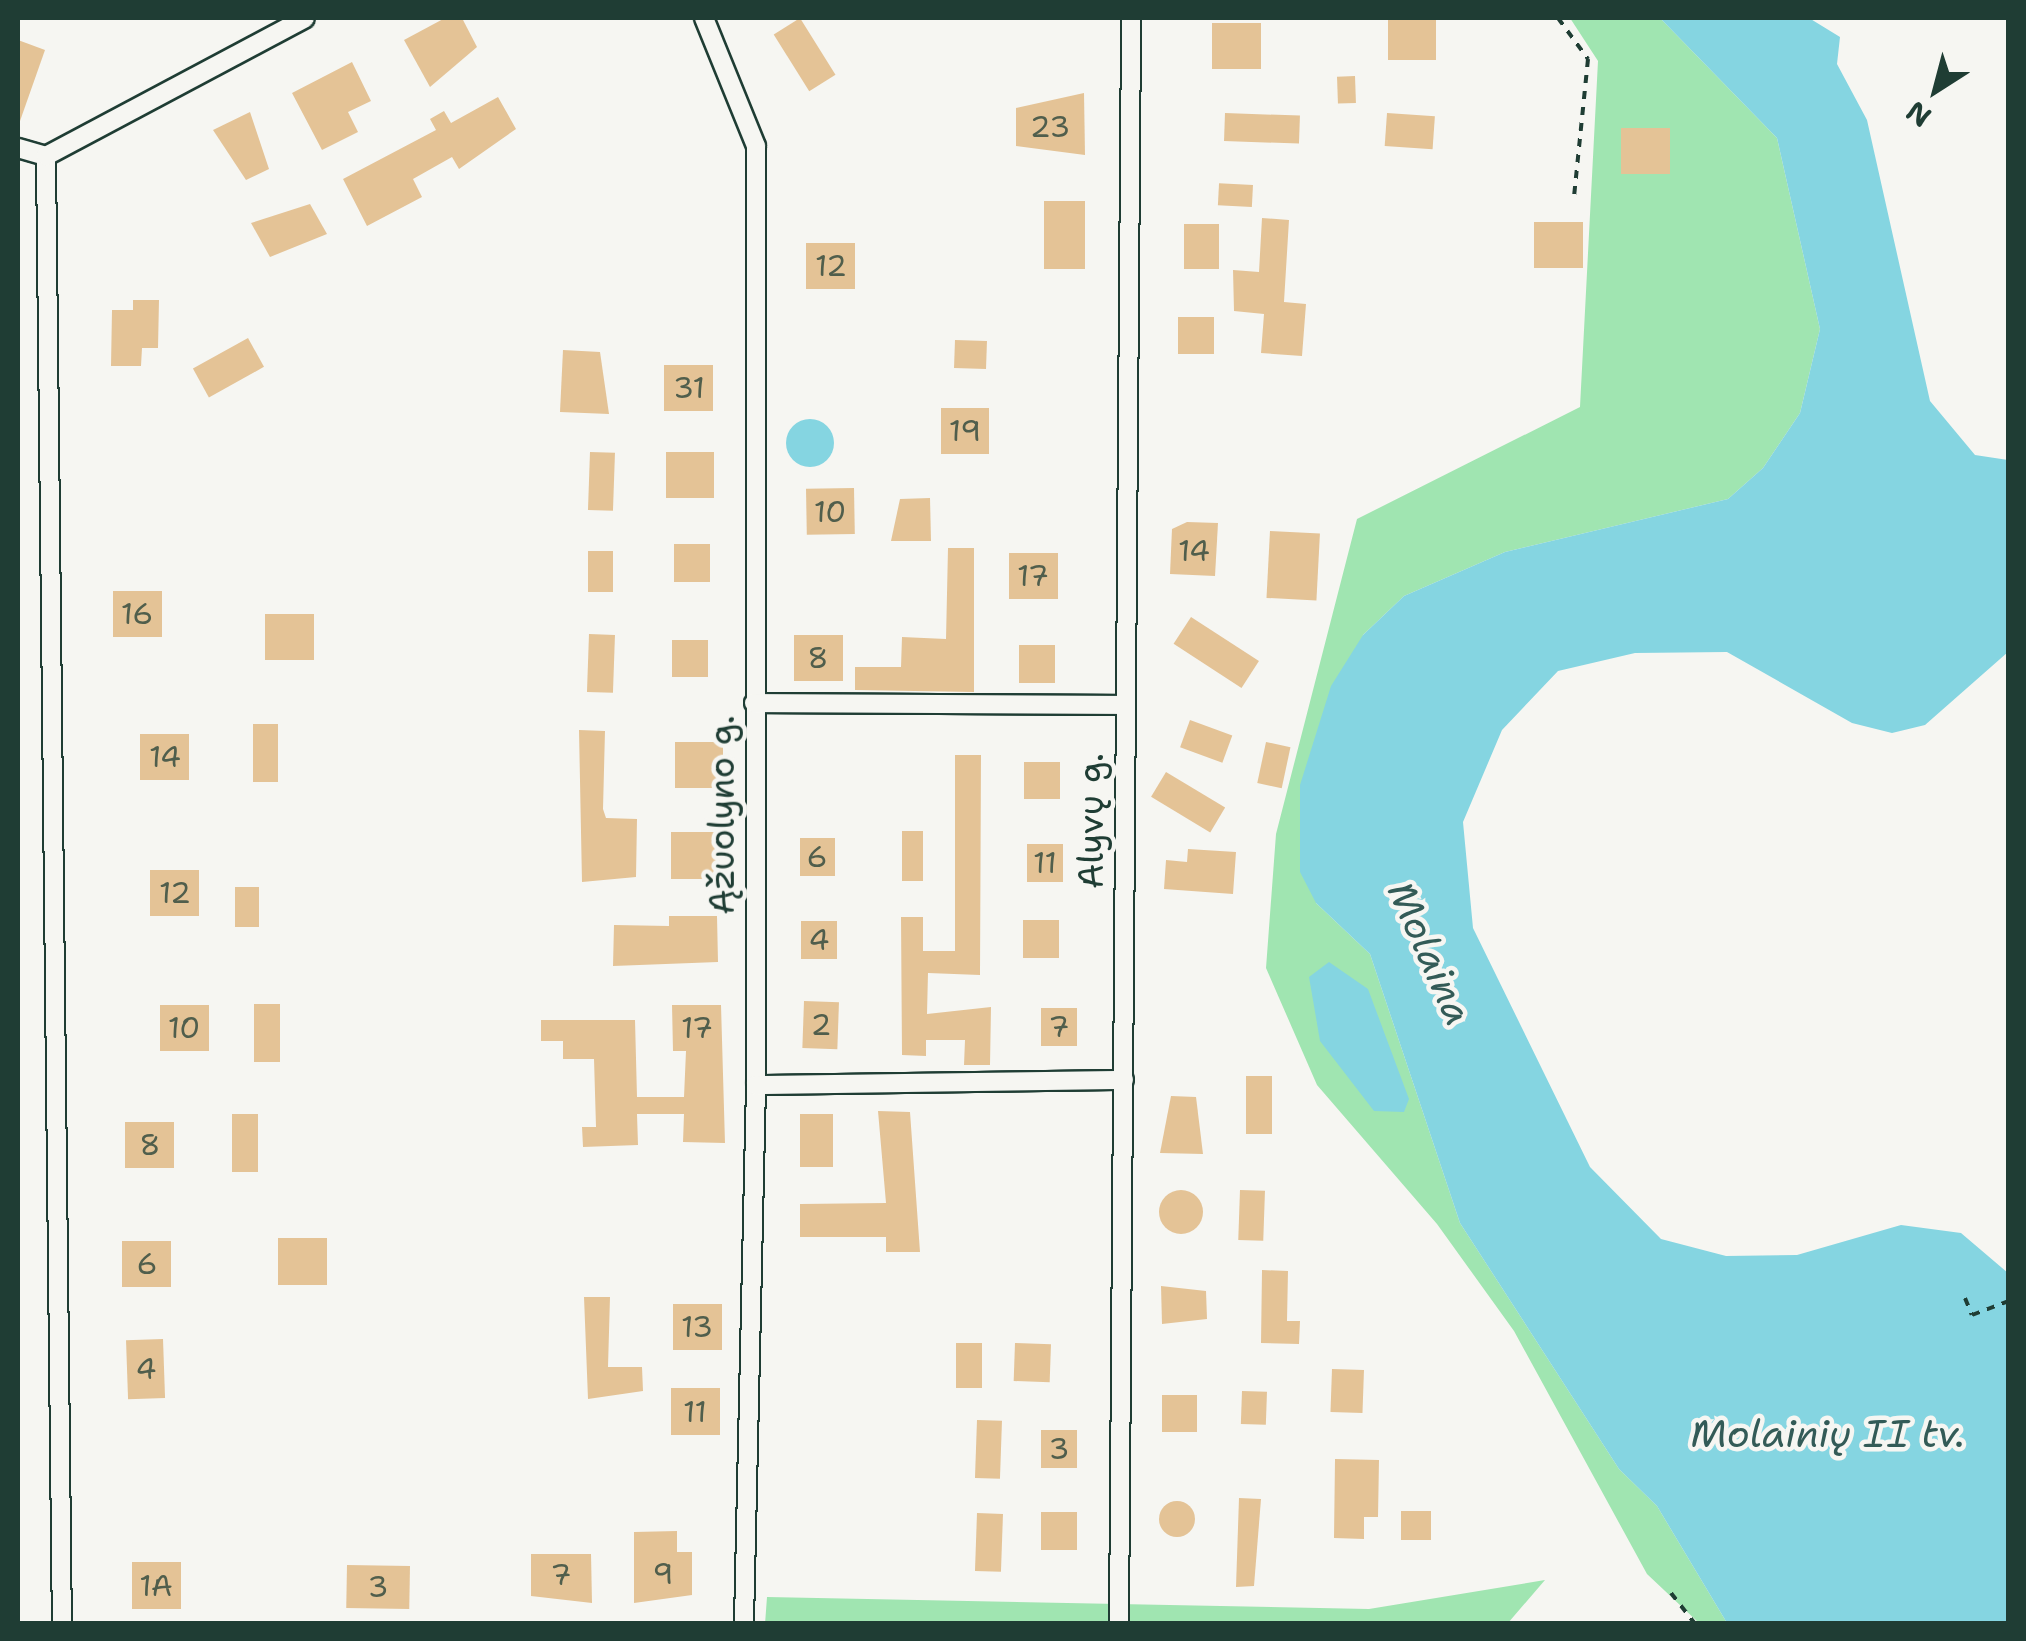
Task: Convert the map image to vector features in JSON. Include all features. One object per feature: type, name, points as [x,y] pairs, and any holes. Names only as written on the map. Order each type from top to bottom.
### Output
[{"type":"street","points":[[18,148],[46,156],[305,18]]},
{"type":"street","name":"Ąžuolyno g.","points":[[704,18],[756,146],[756,1085],[744,1624]]},
{"type":"street","name":"Alyvų g.","points":[[1120,1624],[1123,705],[1131,18]]},
{"type":"street","points":[[46,156],[62,1624]]},
{"type":"street","points":[[754,703],[1123,705]]},
{"type":"street","points":[[756,1085],[1124,1080]]},
{"type":"path","points":[[1558,18],[1588,59],[1574,196]]},
{"type":"path","points":[[1965,1298],[1972,1314],[2008,1300]]},
{"type":"path","points":[[1671,1594],[1694,1624]]},
{"type":"green space","points":[[1570,18],[1660,18],[1777,138],[1820,329],[1800,413],[1763,468],[1728,499],[1505,552],[1404,596],[1363,635],[1316,903],[1370,954],[1460,1223],[1619,1469],[1657,1506],[1727,1623],[1699,1623],[1647,1574],[1514,1331],[1437,1224],[1317,1085],[1266,968],[1276,834],[1357,519],[1580,407],[1598,61]]},
{"type":"green space","points":[[1545,1580],[1508,1623],[765,1624],[767,1597],[1369,1609]]},
{"type":"water","name":"Molainių II tv.","points":[[1660,18],[1809,18],[1840,37],[1837,64],[1867,120],[1930,401],[1975,455],[2008,460],[2008,652],[1925,725],[1892,733],[1852,723],[1727,652],[1635,653],[1558,671],[1502,730],[1463,822],[1473,928],[1590,1167],[1661,1239],[1726,1256],[1797,1255],[1901,1225],[1961,1233],[2008,1273],[2008,1623],[1727,1623],[1657,1506],[1619,1469],[1460,1223],[1370,954],[1316,903],[1300,872],[1300,785],[1331,686],[1363,635],[1404,596],[1505,552],[1728,499],[1763,468],[1800,413],[1820,329],[1777,138]]},
{"type":"water","points":[[810,419],[827,426],[834,443],[827,460],[810,467],[793,460],[786,443],[793,426]]},
{"type":"water","points":[[1329,962],[1368,989],[1409,1099],[1404,1112],[1374,1111],[1320,1041],[1309,977]]},
{"type":"building","points":[[445,18],[462,18],[477,47],[430,87],[404,40]]},
{"type":"building","points":[[800,18],[836,75],[809,91],[774,34]]},
{"type":"building","points":[[1388,18],[1436,18],[1436,60],[1388,60]]},
{"type":"building","points":[[1212,23],[1261,23],[1261,69],[1212,69]]},
{"type":"building","points":[[18,40],[45,50],[20,121],[18,120]]},
{"type":"building","points":[[352,62],[371,101],[348,112],[358,132],[322,150],[292,93]]},
{"type":"building","points":[[1355,76],[1356,103],[1338,104],[1337,77]]},
{"type":"building","points":[[1084,93],[1085,155],[1016,146],[1016,108]]},
{"type":"building","points":[[498,97],[516,129],[459,169],[452,157],[413,179],[422,197],[367,226],[343,179],[436,130],[430,119],[444,111],[451,123]]},
{"type":"building","points":[[250,112],[269,169],[246,180],[213,130]]},
{"type":"building","points":[[1225,113],[1300,116],[1299,144],[1224,141]]},
{"type":"building","points":[[1387,113],[1435,116],[1433,149],[1385,146]]},
{"type":"building","points":[[1621,128],[1670,128],[1670,174],[1621,174]]},
{"type":"building","points":[[1219,183],[1253,185],[1252,207],[1218,205]]},
{"type":"building","points":[[1044,201],[1085,201],[1085,269],[1044,269]]},
{"type":"building","points":[[310,204],[327,234],[270,257],[251,223]]},
{"type":"building","points":[[1262,218],[1289,220],[1284,302],[1306,304],[1302,356],[1261,353],[1264,314],[1234,311],[1233,270],[1259,272]]},
{"type":"building","points":[[1534,222],[1583,222],[1583,268],[1534,268]]},
{"type":"building","points":[[1184,224],[1219,224],[1219,269],[1184,269]]},
{"type":"building","points":[[806,243],[855,243],[855,289],[806,289]]},
{"type":"building","points":[[133,300],[159,300],[158,348],[142,348],[141,366],[111,366],[112,310],[133,310]]},
{"type":"building","points":[[1178,317],[1214,317],[1214,354],[1178,354]]},
{"type":"building","points":[[248,338],[264,367],[209,397],[193,369]]},
{"type":"building","points":[[955,340],[987,341],[986,369],[954,368]]},
{"type":"building","points":[[563,350],[600,352],[609,414],[560,412]]},
{"type":"building","points":[[664,365],[713,365],[713,411],[664,411]]},
{"type":"building","points":[[941,408],[989,408],[989,454],[941,454]]},
{"type":"building","points":[[590,452],[615,453],[613,511],[588,510]]},
{"type":"building","points":[[666,452],[714,452],[714,498],[666,498]]},
{"type":"building","points":[[854,488],[855,534],[807,535],[806,489]]},
{"type":"building","points":[[930,498],[931,541],[891,541],[900,499]]},
{"type":"building","points":[[1187,522],[1218,523],[1215,576],[1170,574],[1172,529]]},
{"type":"building","points":[[1270,531],[1320,534],[1316,601],[1266,598]]},
{"type":"building","points":[[674,544],[710,544],[710,582],[674,582]]},
{"type":"building","points":[[948,548],[974,548],[974,692],[855,690],[855,667],[901,667],[902,637],[946,639]]},
{"type":"building","points":[[588,551],[613,551],[613,592],[588,592]]},
{"type":"building","points":[[1009,553],[1058,553],[1058,599],[1009,599]]},
{"type":"building","points":[[113,591],[162,591],[162,637],[113,637]]},
{"type":"building","points":[[265,614],[314,614],[314,660],[265,660]]},
{"type":"building","points":[[1191,617],[1259,661],[1242,688],[1174,644]]},
{"type":"building","points":[[589,634],[615,635],[613,693],[587,692]]},
{"type":"building","points":[[794,635],[843,635],[843,681],[794,681]]},
{"type":"building","points":[[672,640],[708,640],[708,677],[672,677]]},
{"type":"building","points":[[1019,645],[1055,645],[1055,683],[1019,683]]},
{"type":"building","points":[[1190,720],[1232,735],[1222,763],[1180,747]]},
{"type":"building","points":[[253,724],[278,724],[278,782],[253,782]]},
{"type":"building","points":[[579,730],[605,731],[603,809],[606,818],[637,819],[636,877],[582,882]]},
{"type":"building","points":[[140,734],[189,734],[189,780],[140,780]]},
{"type":"building","points":[[675,742],[723,742],[723,788],[675,788]]},
{"type":"building","points":[[1266,742],[1290,747],[1282,788],[1257,783]]},
{"type":"building","points":[[955,755],[981,755],[980,975],[928,973],[927,1014],[991,1007],[990,1065],[964,1065],[965,1040],[926,1040],[926,1056],[902,1055],[901,917],[923,917],[923,951],[955,951]]},
{"type":"building","points":[[1024,762],[1060,762],[1060,799],[1024,799]]},
{"type":"building","points":[[1166,772],[1225,808],[1210,832],[1151,797]]},
{"type":"building","points":[[902,831],[923,831],[923,881],[902,881]]},
{"type":"building","points":[[671,832],[720,832],[720,879],[671,879]]},
{"type":"building","points":[[800,838],[835,838],[835,876],[800,876]]},
{"type":"building","points":[[1027,844],[1063,844],[1063,882],[1027,882]]},
{"type":"building","points":[[1188,849],[1236,852],[1233,894],[1164,889],[1166,860],[1187,862]]},
{"type":"building","points":[[150,870],[199,870],[199,916],[150,916]]},
{"type":"building","points":[[235,887],[259,887],[259,927],[235,927]]},
{"type":"building","points":[[669,916],[717,916],[718,962],[613,966],[614,925],[669,926]]},
{"type":"building","points":[[1023,920],[1059,920],[1059,958],[1023,958]]},
{"type":"building","points":[[801,921],[837,921],[837,959],[801,959]]},
{"type":"building","points":[[804,1001],[839,1002],[837,1049],[802,1048]]},
{"type":"building","points":[[254,1004],[280,1004],[280,1062],[254,1062]]},
{"type":"building","points":[[160,1005],[209,1005],[209,1051],[160,1051]]},
{"type":"building","points":[[672,1005],[721,1005],[725,1143],[683,1142],[684,1114],[637,1114],[638,1145],[583,1147],[582,1127],[596,1127],[594,1059],[563,1059],[563,1041],[541,1041],[541,1020],[635,1020],[637,1097],[684,1097],[686,1051],[673,1051]]},
{"type":"building","points":[[1041,1008],[1077,1008],[1077,1046],[1041,1046]]},
{"type":"building","points":[[1246,1076],[1272,1076],[1272,1134],[1246,1134]]},
{"type":"building","points":[[1171,1096],[1196,1097],[1203,1154],[1160,1153]]},
{"type":"building","points":[[878,1111],[910,1112],[920,1252],[886,1252],[886,1237],[800,1237],[800,1204],[886,1203]]},
{"type":"building","points":[[232,1114],[258,1114],[258,1172],[232,1172]]},
{"type":"building","points":[[800,1114],[833,1114],[833,1167],[800,1167]]},
{"type":"building","points":[[125,1122],[174,1122],[174,1168],[125,1168]]},
{"type":"building","points":[[1181,1190],[1197,1196],[1203,1212],[1197,1228],[1181,1234],[1165,1228],[1159,1212],[1165,1196]]},
{"type":"building","points":[[1240,1190],[1265,1191],[1263,1241],[1238,1240]]},
{"type":"building","points":[[278,1238],[327,1238],[327,1285],[278,1285]]},
{"type":"building","points":[[122,1241],[171,1241],[171,1287],[122,1287]]},
{"type":"building","points":[[1262,1270],[1288,1271],[1287,1321],[1300,1321],[1299,1344],[1261,1343]]},
{"type":"building","points":[[1161,1286],[1206,1291],[1207,1319],[1162,1324]]},
{"type":"building","points":[[584,1297],[610,1297],[608,1367],[642,1367],[643,1391],[588,1399]]},
{"type":"building","points":[[673,1304],[722,1304],[722,1350],[673,1350]]},
{"type":"building","points":[[163,1339],[165,1398],[128,1399],[126,1340]]},
{"type":"building","points":[[956,1343],[982,1343],[982,1388],[956,1388]]},
{"type":"building","points":[[1015,1343],[1051,1344],[1050,1382],[1014,1381]]},
{"type":"building","points":[[1332,1369],[1364,1370],[1362,1413],[1330,1412]]},
{"type":"building","points":[[671,1388],[720,1388],[720,1435],[671,1435]]},
{"type":"building","points":[[1242,1391],[1267,1392],[1266,1425],[1241,1424]]},
{"type":"building","points":[[1162,1395],[1197,1395],[1197,1432],[1162,1432]]},
{"type":"building","points":[[977,1420],[1002,1421],[1000,1479],[975,1478]]},
{"type":"building","points":[[1041,1430],[1077,1430],[1077,1468],[1041,1468]]},
{"type":"building","points":[[1335,1459],[1379,1460],[1378,1517],[1364,1517],[1364,1539],[1334,1538]]},
{"type":"building","points":[[1239,1498],[1261,1499],[1254,1586],[1236,1587]]},
{"type":"building","points":[[1177,1501],[1190,1506],[1195,1519],[1190,1532],[1177,1537],[1164,1532],[1159,1519],[1164,1506]]},
{"type":"building","points":[[1401,1511],[1431,1511],[1431,1540],[1401,1540]]},
{"type":"building","points":[[1041,1512],[1077,1512],[1077,1550],[1041,1550]]},
{"type":"building","points":[[977,1513],[1003,1514],[1001,1572],[975,1571]]},
{"type":"building","points":[[677,1531],[677,1552],[692,1552],[692,1595],[634,1603],[634,1532]]},
{"type":"building","points":[[531,1554],[591,1554],[592,1603],[531,1596]]},
{"type":"building","points":[[132,1562],[181,1562],[181,1609],[132,1609]]},
{"type":"building","points":[[347,1565],[410,1566],[409,1609],[346,1608]]},
{"type":"water label","name":"Molaina","points":[[1430,953]]}]
